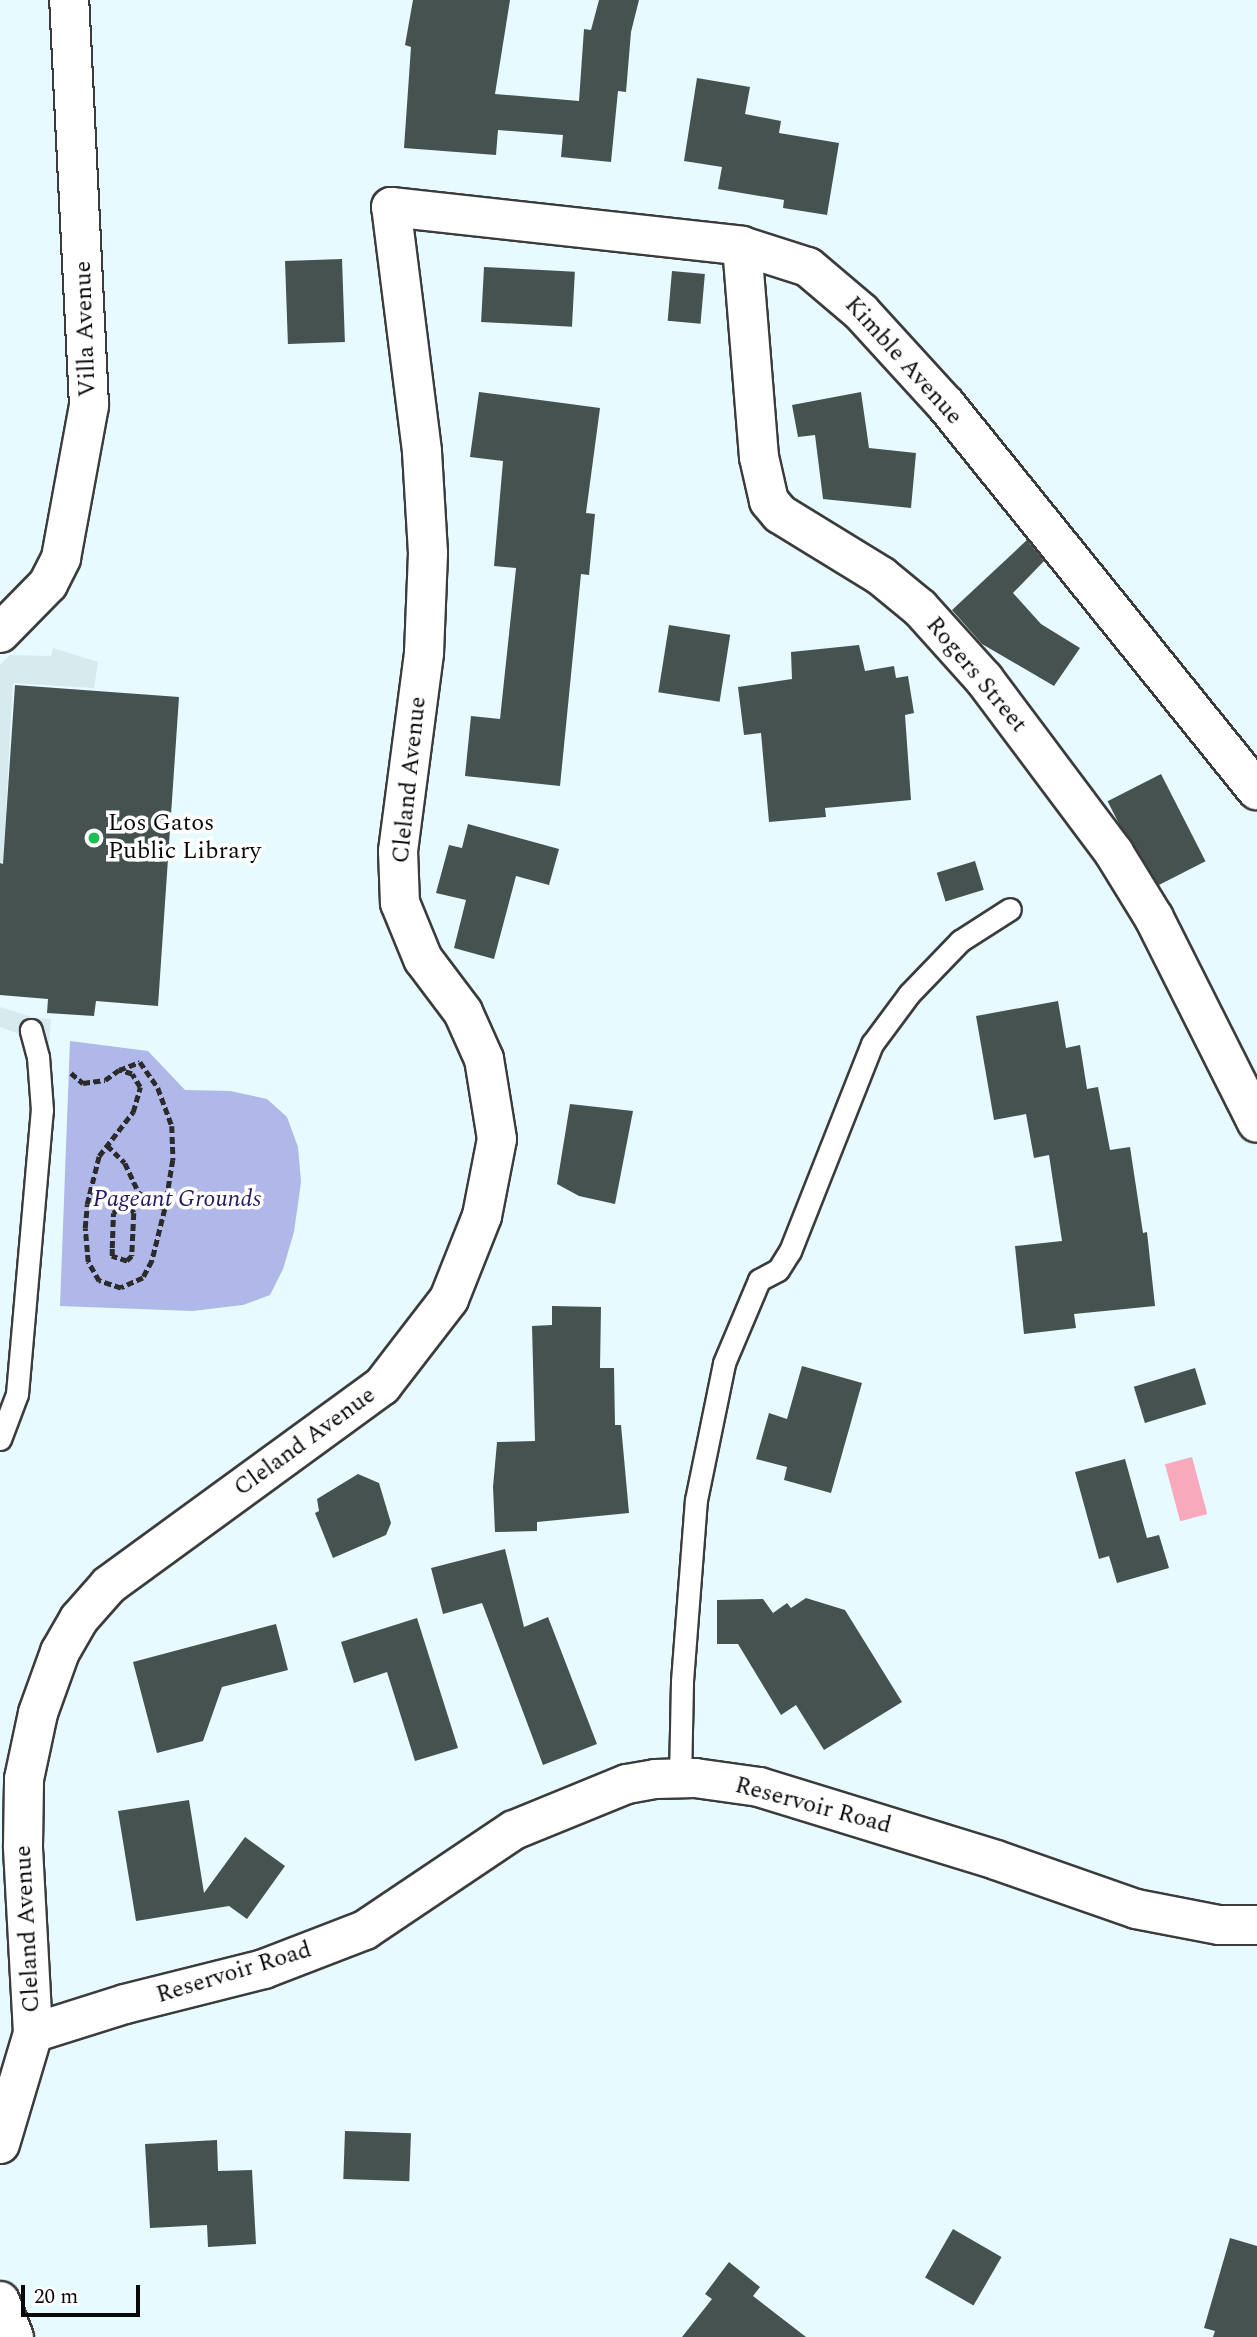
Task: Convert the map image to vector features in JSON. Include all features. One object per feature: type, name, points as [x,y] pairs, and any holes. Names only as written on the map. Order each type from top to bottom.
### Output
[{"type":"street","name":"Villa Avenue","points":[[0,633],[48,584],[61,558],[89,405],[69,0]]},
{"type":"street","name":"Kimble Avenue","points":[[391,207],[742,246],[808,267],[861,312],[946,405],[1257,790]]},
{"type":"street","name":"Cleland Avenue","points":[[0,2144],[33,2033],[23,1846],[24,1779],[38,1713],[60,1653],[79,1619],[109,1585],[382,1386],[449,1299],[482,1216],[497,1139],[484,1059],[463,1012],[423,959],[400,903],[398,851],[424,653],[428,553],[422,451],[391,207]]},
{"type":"street","name":"Rogers Street","points":[[742,246],[759,457],[769,501],[780,514],[881,576],[910,600],[984,678],[1114,853],[1154,918],[1257,1123]]},
{"type":"street","name":"Reservoir Road","points":[[33,2033],[125,2004],[264,1969],[365,1930],[514,1830],[626,1784],[680,1778],[759,1787],[830,1807],[1136,1909],[1219,1925],[1257,1925]]},
{"type":"street","points":[[0,2301],[14,2337]]},
{"type":"lane","points":[[680,1778],[682,1681],[696,1500],[724,1363],[759,1280],[778,1270],[790,1251],[872,1044],[909,994],[960,941],[1010,909]]},
{"type":"lane","points":[[0,1440],[17,1394],[41,1110],[38,1057],[31,1030]]},
{"type":"path","points":[[119,1070],[132,1074],[140,1087],[133,1112],[99,1156],[85,1228],[88,1262],[99,1281],[121,1288],[143,1278],[152,1261],[165,1209],[173,1160],[173,1126],[158,1088],[140,1062]]},
{"type":"path","points":[[107,1145],[125,1163],[139,1193],[165,1209]]},
{"type":"path","points":[[131,1206],[139,1193]]},
{"type":"path","points":[[124,1204],[131,1206],[134,1213],[132,1256],[127,1261],[118,1260],[113,1256],[111,1248],[113,1213],[124,1204]]},
{"type":"green space","name":"Pageant Grounds","points":[[70,1041],[148,1051],[185,1090],[230,1091],[267,1099],[287,1117],[298,1147],[301,1182],[294,1232],[283,1269],[270,1295],[243,1305],[192,1311],[60,1306]]},
{"type":"shaded area","points":[[53,648],[98,662],[94,688],[13,683],[6,810],[20,812],[16,864],[0,863],[0,665],[10,655],[51,656]]},
{"type":"shaded area","points":[[0,1007],[36,1018],[51,1019],[49,1045],[23,1042],[17,1033],[0,1027]]},
{"type":"shaded area","points":[[1192,1457],[1207,1514],[1180,1521],[1165,1464]]},
{"type":"building","points":[[413,0],[510,0],[495,94],[579,101],[584,29],[591,30],[599,0],[639,0],[631,32],[626,92],[618,91],[611,162],[561,157],[563,135],[498,130],[496,155],[404,148],[411,47],[405,45]]},
{"type":"building","points":[[697,78],[750,87],[745,114],[781,121],[779,133],[839,143],[827,215],[783,208],[784,200],[718,189],[722,167],[684,161]]},
{"type":"building","points":[[342,259],[345,342],[288,344],[285,261]]},
{"type":"building","points":[[484,267],[575,272],[572,327],[481,322]]},
{"type":"building","points":[[672,271],[705,274],[701,324],[668,321]]},
{"type":"building","points":[[479,392],[600,408],[586,513],[595,514],[589,575],[581,574],[560,786],[465,776],[471,716],[500,719],[516,568],[494,566],[503,461],[470,457]]},
{"type":"building","points":[[861,392],[869,448],[916,453],[911,508],[823,499],[815,435],[798,437],[792,405]]},
{"type":"building","points":[[1027,540],[1044,561],[1013,593],[1041,624],[1080,648],[1054,686],[982,644],[952,610]]},
{"type":"building","points":[[669,625],[730,635],[720,702],[658,692]]},
{"type":"building","points":[[859,645],[865,671],[894,666],[896,678],[908,676],[914,713],[905,715],[911,800],[825,808],[826,817],[769,822],[761,733],[744,735],[738,687],[792,679],[791,652]]},
{"type":"building","name":"Los Gatos Public Library","points":[[15,685],[179,697],[158,1006],[96,1001],[94,1016],[47,1013],[48,999],[0,995],[0,863],[3,864]]},
{"type":"building","points":[[1161,774],[1205,861],[1152,889],[1108,801]]},
{"type":"building","points":[[468,824],[559,849],[549,885],[516,876],[494,959],[454,948],[466,900],[436,893],[449,845],[462,848]]},
{"type":"building","points":[[975,861],[984,890],[946,901],[937,873]]},
{"type":"building","points":[[1058,1001],[1066,1048],[1080,1045],[1087,1089],[1098,1087],[1110,1150],[1130,1147],[1143,1233],[1147,1232],[1155,1306],[1074,1314],[1076,1328],[1024,1334],[1015,1246],[1062,1241],[1049,1155],[1034,1158],[1026,1114],[994,1120],[976,1016]]},
{"type":"building","points":[[570,1104],[633,1111],[615,1204],[579,1196],[557,1184]]},
{"type":"building","points":[[552,1306],[601,1307],[600,1368],[614,1368],[615,1425],[621,1425],[629,1513],[537,1522],[537,1531],[495,1532],[493,1487],[497,1442],[535,1441],[532,1326],[552,1325]]},
{"type":"building","points":[[802,1366],[862,1383],[831,1493],[784,1480],[787,1467],[756,1459],[769,1413],[787,1419]]},
{"type":"building","points":[[1195,1368],[1206,1404],[1145,1423],[1134,1387]]},
{"type":"building","points":[[1125,1459],[1147,1538],[1159,1535],[1169,1568],[1117,1583],[1109,1556],[1099,1559],[1075,1472]]},
{"type":"building","points":[[358,1474],[379,1483],[391,1523],[386,1535],[333,1558],[315,1513],[319,1511],[317,1499]]},
{"type":"building","points":[[505,1549],[524,1627],[548,1617],[597,1744],[543,1765],[482,1603],[443,1614],[431,1568]]},
{"type":"building","points":[[806,1598],[845,1610],[902,1702],[824,1750],[796,1705],[781,1715],[738,1644],[717,1644],[717,1600],[763,1599],[773,1613],[787,1603],[791,1608]]},
{"type":"building","points":[[417,1618],[458,1748],[415,1761],[387,1672],[354,1683],[341,1642]]},
{"type":"building","points":[[276,1624],[288,1670],[222,1687],[203,1741],[157,1753],[133,1662]]},
{"type":"building","points":[[189,1800],[204,1893],[245,1837],[285,1866],[247,1919],[229,1906],[136,1921],[118,1811]]},
{"type":"building","points":[[345,2131],[411,2133],[409,2181],[343,2179]]},
{"type":"building","points":[[217,2140],[218,2171],[252,2170],[256,2244],[208,2247],[207,2225],[150,2228],[145,2144]]},
{"type":"building","points":[[953,2229],[1001,2257],[973,2305],[925,2277]]},
{"type":"building","points":[[1230,2238],[1257,2246],[1257,2337],[1213,2337],[1215,2331],[1204,2328]]},
{"type":"building","points":[[729,2262],[760,2287],[753,2296],[806,2337],[682,2337],[712,2299],[705,2294]]},
{"type":"place","name":"Los Gatos Public Library","points":[[94,838]]}]
